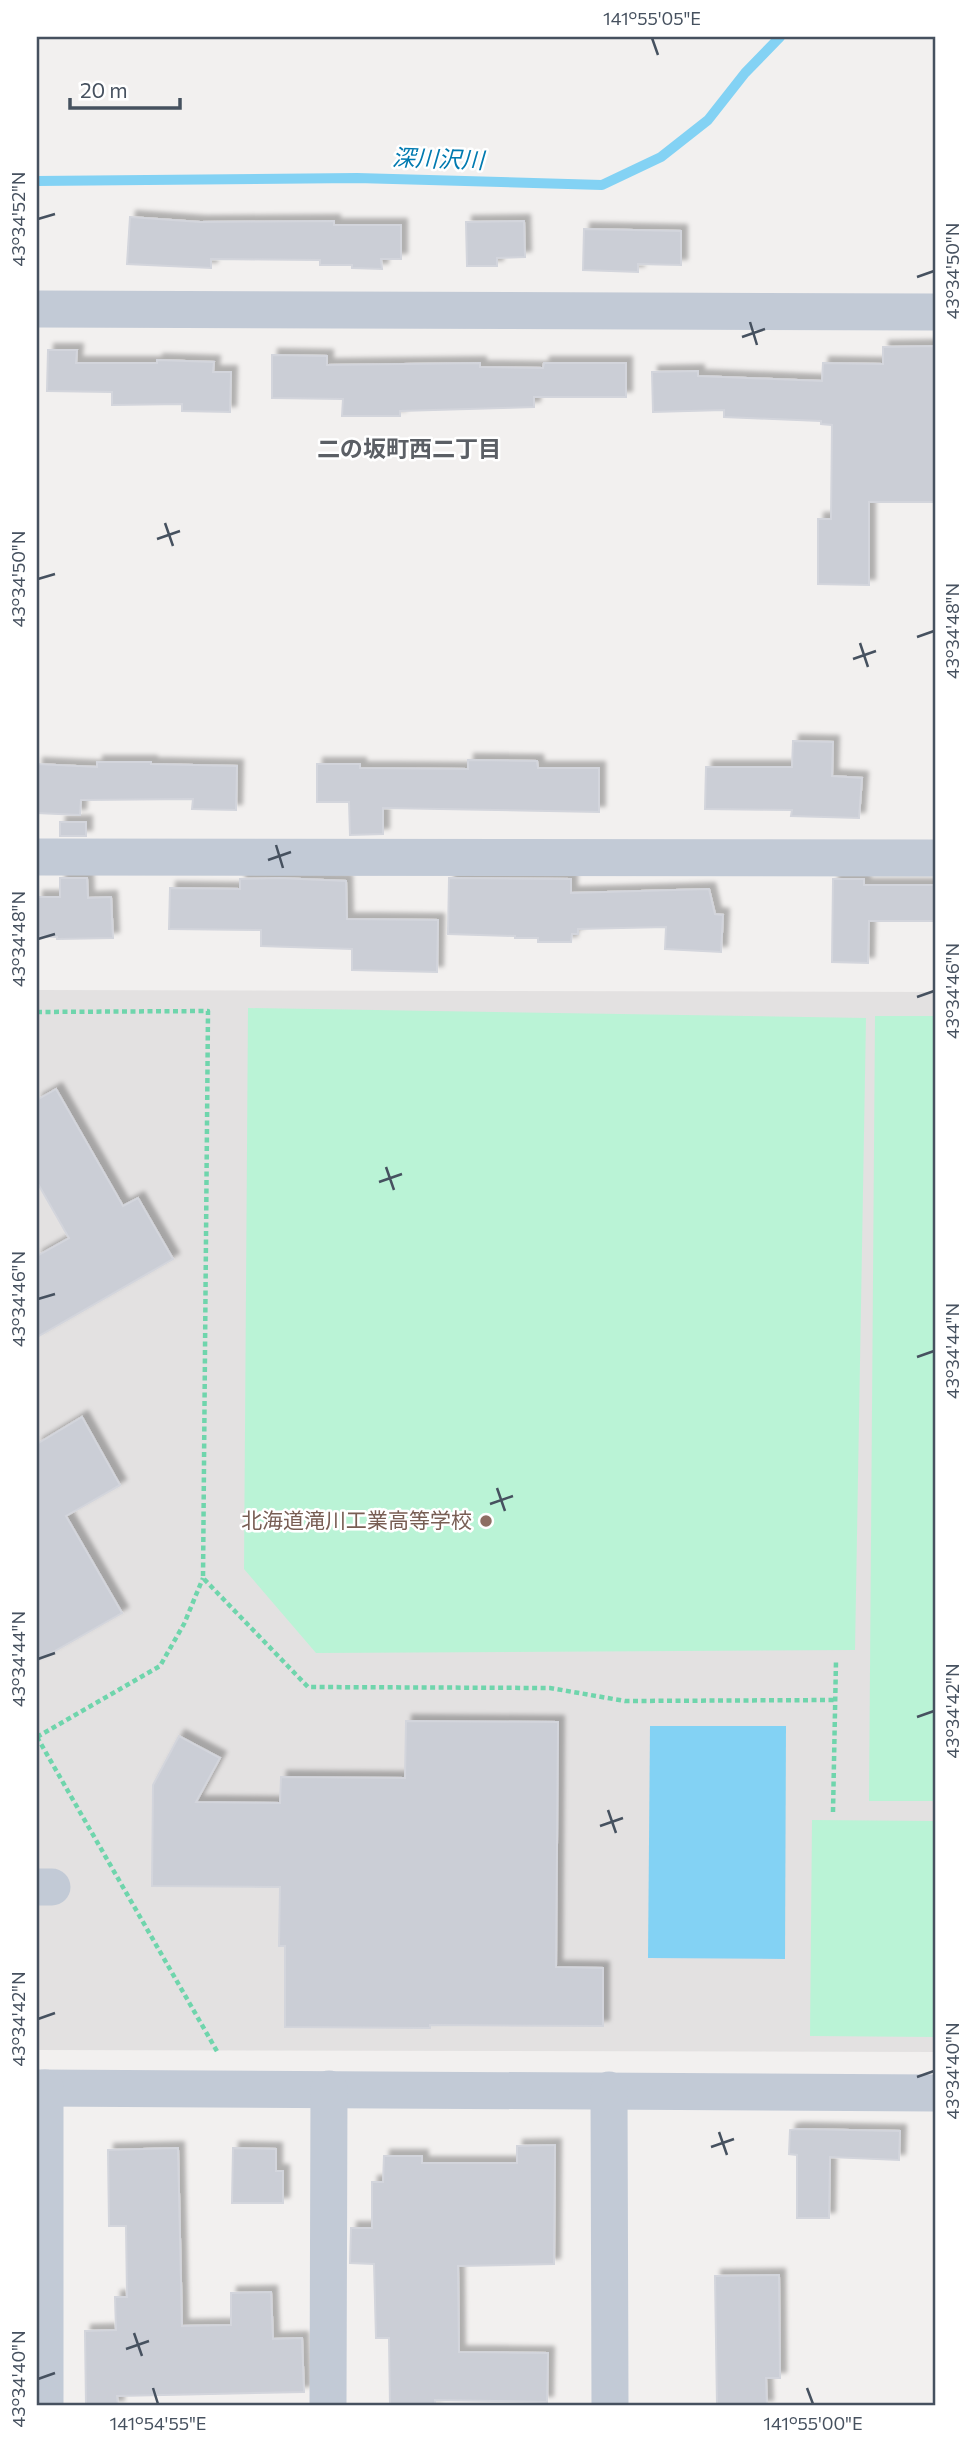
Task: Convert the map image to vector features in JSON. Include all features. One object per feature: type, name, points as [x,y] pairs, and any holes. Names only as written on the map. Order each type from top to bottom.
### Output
[{"type":"street","points":[[37,309],[935,312]]},
{"type":"street","points":[[37,857],[935,858]]},
{"type":"street","points":[[45,2406],[41,2088],[935,2093]]},
{"type":"street","points":[[328,2406],[329,2089]]},
{"type":"street","points":[[609,2090],[610,2406]]},
{"type":"path","points":[[37,1012],[208,1011],[203,1578],[184,1624],[159,1666],[37,1737],[220,2057]]},
{"type":"path","points":[[203,1578],[308,1687],[550,1688],[625,1701],[835,1700]]},
{"type":"path","points":[[833,1812],[836,1661]]},
{"type":"shaded area","name":"北海道滝川工業高等学校","points":[[37,990],[935,992],[935,2052],[37,2050]]},
{"type":"green space","points":[[248,1008],[866,1018],[855,1650],[316,1653],[244,1569]]},
{"type":"green space","points":[[875,1016],[935,1016],[935,1801],[869,1801]]},
{"type":"green space","points":[[812,1820],[935,1821],[935,2037],[810,2036]]},
{"type":"water","points":[[650,1726],[786,1726],[785,1959],[648,1958]]},
{"type":"building","points":[[130,217],[200,222],[334,221],[334,225],[401,225],[401,259],[381,259],[382,269],[320,265],[320,260],[211,259],[211,268],[127,264]]},
{"type":"building","points":[[524,221],[525,257],[497,258],[497,266],[467,266],[466,222]]},
{"type":"building","points":[[584,229],[681,231],[681,265],[638,264],[638,272],[583,270]]},
{"type":"building","points":[[935,346],[935,502],[869,502],[869,585],[818,584],[818,519],[831,519],[832,425],[821,424],[821,421],[724,417],[724,410],[653,412],[652,372],[698,371],[698,376],[822,381],[823,363],[883,364],[883,347]]},
{"type":"building","points":[[48,350],[77,350],[76,363],[157,363],[157,360],[214,362],[213,372],[231,372],[230,412],[182,411],[182,404],[112,405],[112,392],[47,391]]},
{"type":"building","points":[[272,355],[327,356],[327,365],[480,363],[480,367],[543,368],[544,363],[626,363],[626,397],[534,397],[534,407],[400,411],[400,416],[342,416],[343,399],[272,398]]},
{"type":"building","points":[[793,741],[833,742],[832,776],[862,778],[859,818],[791,816],[792,810],[705,809],[706,767],[792,767]]},
{"type":"building","points":[[468,760],[537,761],[538,768],[599,768],[599,812],[383,808],[383,834],[350,835],[349,802],[317,802],[317,764],[360,764],[360,768],[468,769]]},
{"type":"building","points":[[97,762],[237,766],[236,810],[192,809],[193,799],[81,800],[80,815],[37,813],[37,764],[97,767]]},
{"type":"building","points":[[60,822],[86,822],[86,836],[60,836]]},
{"type":"building","points":[[60,878],[87,878],[88,898],[111,897],[113,938],[57,939],[37,936],[37,897],[60,897]]},
{"type":"building","points":[[449,878],[571,879],[571,893],[709,889],[715,914],[723,915],[721,952],[665,949],[666,927],[578,929],[578,934],[572,934],[571,942],[538,942],[538,938],[515,936],[448,934]]},
{"type":"building","points":[[240,879],[346,881],[347,919],[438,920],[437,972],[352,970],[352,949],[261,946],[261,930],[169,929],[170,888],[240,889]]},
{"type":"building","points":[[833,879],[864,879],[864,885],[935,885],[935,921],[869,921],[868,963],[832,962]]},
{"type":"building","points":[[56,1089],[123,1206],[138,1198],[173,1259],[37,1337],[37,1256],[69,1238],[37,1182],[37,1100]]},
{"type":"building","points":[[82,1417],[120,1485],[66,1516],[122,1613],[37,1661],[37,1444]]},
{"type":"building","points":[[406,1721],[558,1722],[556,1967],[603,1968],[603,2026],[285,2027],[285,1946],[279,1946],[280,1887],[152,1886],[153,1785],[179,1736],[220,1758],[196,1802],[280,1803],[281,1777],[405,1778]]},
{"type":"building","points":[[790,2130],[900,2131],[899,2160],[830,2157],[829,2218],[797,2218],[797,2155],[789,2154]]},
{"type":"building","points":[[555,2145],[554,2264],[458,2266],[459,2352],[548,2353],[547,2402],[435,2400],[435,2406],[390,2406],[389,2338],[376,2338],[374,2264],[350,2263],[351,2228],[372,2228],[372,2182],[383,2182],[384,2156],[422,2156],[422,2163],[517,2163],[517,2146]]},
{"type":"building","points":[[178,2148],[182,2326],[231,2325],[231,2293],[271,2292],[273,2339],[302,2338],[304,2392],[117,2396],[118,2406],[86,2406],[85,2331],[116,2330],[115,2297],[127,2297],[126,2226],[109,2226],[108,2150]]},
{"type":"building","points":[[233,2148],[276,2149],[276,2171],[283,2171],[283,2203],[232,2203]]},
{"type":"building","points":[[779,2275],[780,2378],[766,2378],[767,2406],[717,2406],[715,2276]]},
{"type":"waterway","name":"深川沢川","points":[[37,181],[357,178],[602,185],[661,157],[708,120],[745,73],[780,37]]},
{"type":"place","name":"北海道滝川工業高等学校","points":[[486,1521]]},
{"type":"district","name":"二の坂町西二丁目","points":[[409,449]]}]
